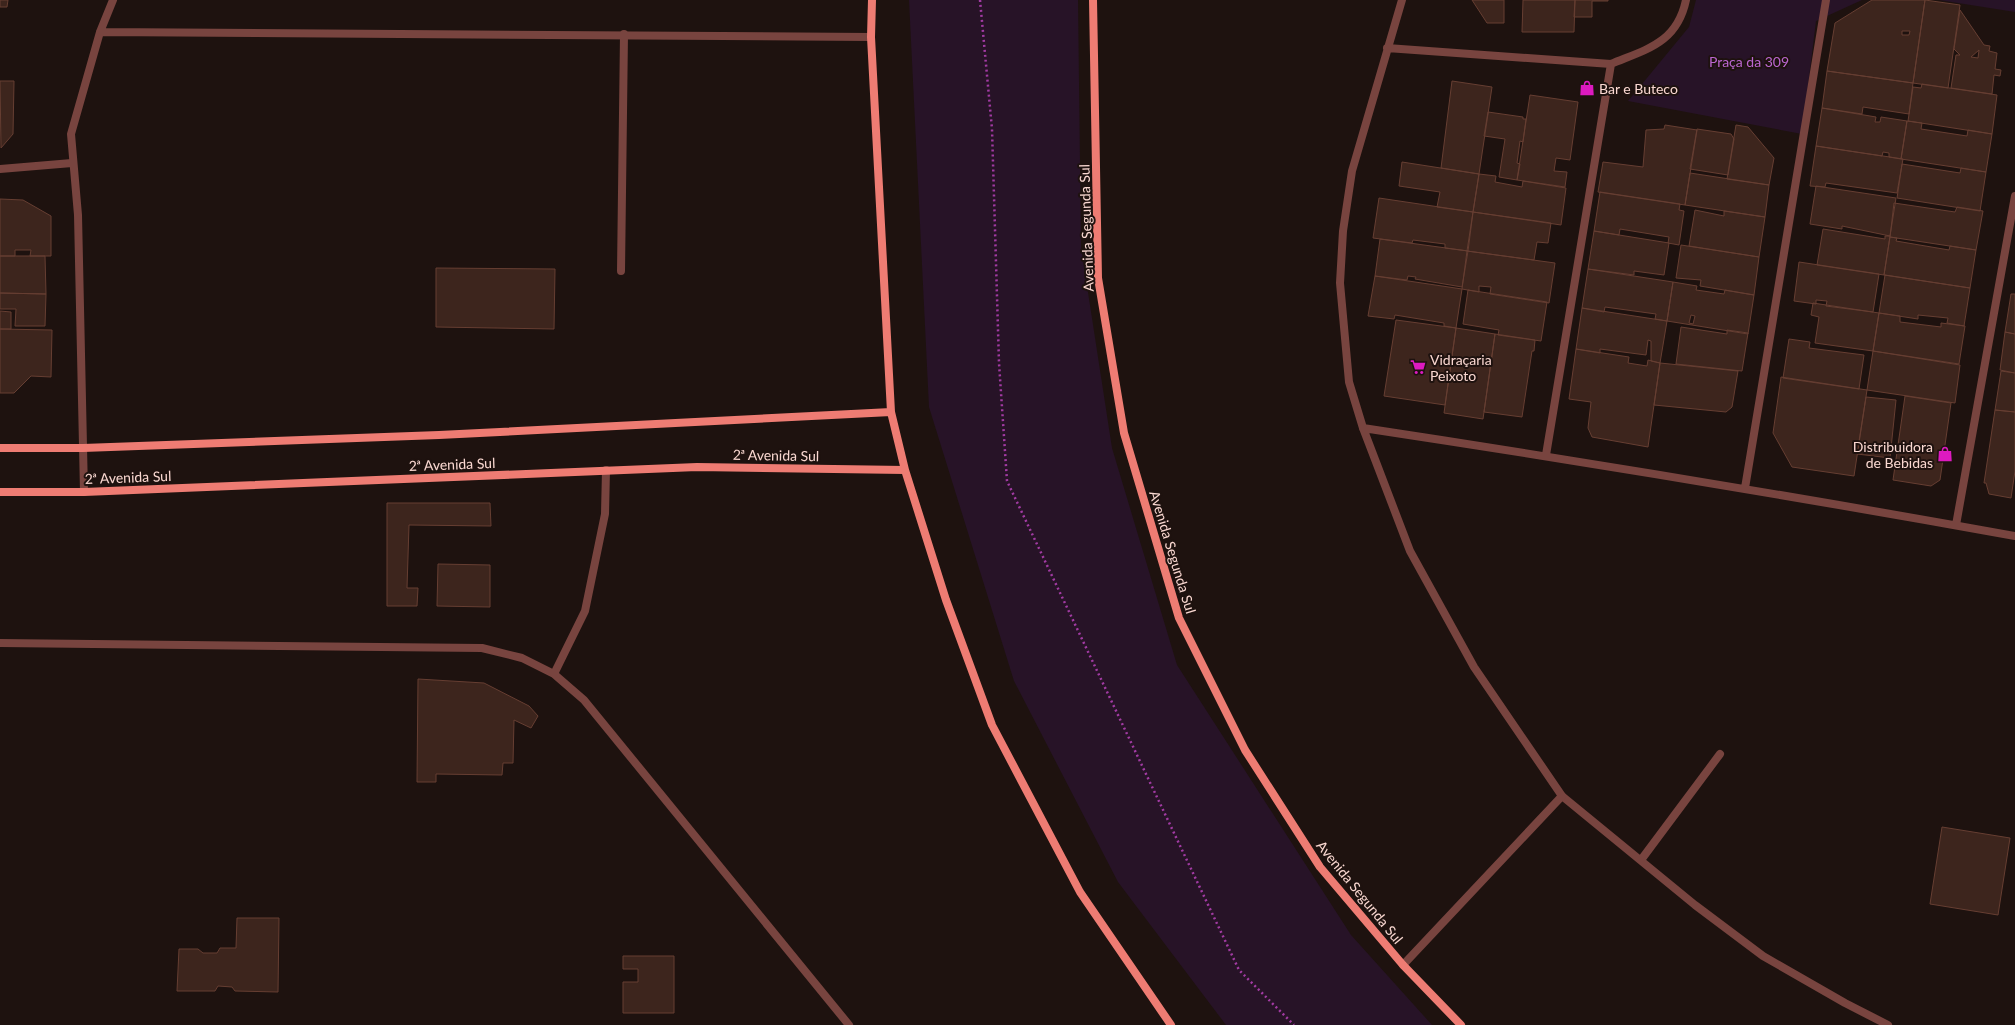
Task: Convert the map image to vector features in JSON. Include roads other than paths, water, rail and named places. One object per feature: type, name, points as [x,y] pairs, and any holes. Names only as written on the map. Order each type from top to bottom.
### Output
[{"type":"main road","points":[[872,0],[871,38],[891,412],[905,470],[946,600],[992,724],[1080,892],[1171,1025]]},
{"type":"main road","name":"Avenida Segunda Sul","points":[[1093,0],[1098,278],[1124,433],[1179,618],[1245,750],[1320,867],[1403,965],[1461,1025]]},
{"type":"main road","points":[[0,448],[83,448],[446,434],[891,412]]},
{"type":"main road","name":"2ᵃ Avenida Sul","points":[[0,492],[84,492],[697,467],[905,470]]},
{"type":"street","points":[[84,492],[78,215],[72,163],[71,134],[100,32],[113,0]]},
{"type":"street","points":[[1402,0],[1352,171],[1343,231],[1340,283],[1349,382],[1363,428],[1413,558],[1474,667],[1562,796],[1695,905],[1763,956],[1845,1003],[1888,1025]]},
{"type":"street","points":[[1387,48],[1611,64],[1652,48],[1670,34],[1683,16],[1686,0]]},
{"type":"street","points":[[1745,488],[1826,0]]},
{"type":"street","points":[[100,32],[624,34],[871,38]]},
{"type":"street","points":[[621,270],[624,34]]},
{"type":"street","points":[[1546,455],[1611,64]]},
{"type":"street","points":[[0,169],[72,163]]},
{"type":"street","points":[[1956,525],[2015,196]]},
{"type":"street","points":[[1363,428],[1546,455],[1745,488],[2015,536]]},
{"type":"street","points":[[554,674],[585,611],[605,514],[606,470]]},
{"type":"street","points":[[0,643],[482,648],[522,658],[554,674],[584,700],[849,1025]]},
{"type":"street","points":[[1640,860],[1720,754]]},
{"type":"street","points":[[1403,965],[1562,796]]},
{"type":"place","name":"Bar e Buteco","points":[[1587,88]]},
{"type":"place","name":"Vidraçaria Peixoto","points":[[1418,367]]},
{"type":"place","name":"Distribuidora de Bebidas","points":[[1945,454]]},
{"type":"park label","name":"Praça da 309","points":[[1749,61]]}]
